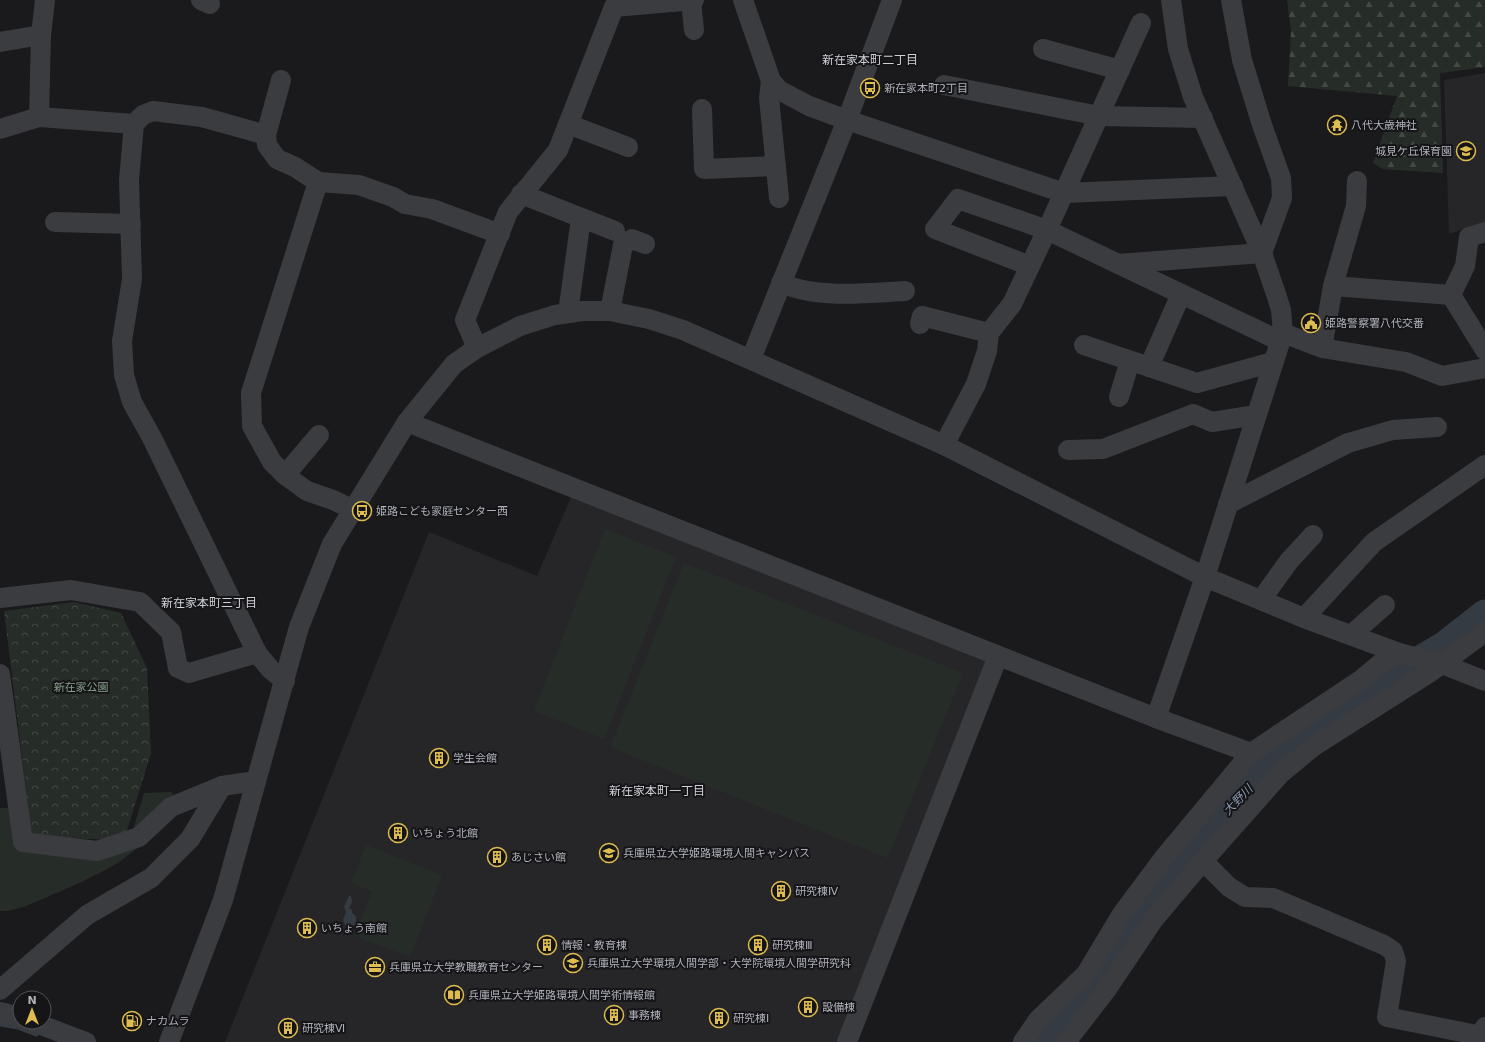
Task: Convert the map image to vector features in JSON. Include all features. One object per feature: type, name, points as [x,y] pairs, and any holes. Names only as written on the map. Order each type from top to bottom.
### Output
[{"type":"street","points":[[39,117],[41,35],[45,0]]},
{"type":"street","points":[[477,348],[465,320],[508,212],[558,150],[617,4],[693,0],[694,30]]},
{"type":"street","points":[[743,0],[771,81],[779,90],[809,106],[1064,193],[1233,186]]},
{"type":"street","points":[[751,359],[847,120],[892,0]]},
{"type":"street","points":[[1156,718],[1205,577],[1282,337],[1280,310],[1262,253],[1193,97],[1178,49],[1171,0]]},
{"type":"street","points":[[1231,0],[1242,60],[1281,178],[1282,198],[1262,253]]},
{"type":"street","points":[[944,445],[976,384],[987,351],[989,333],[1012,304],[1048,230],[1142,23]]},
{"type":"street","points":[[0,42],[41,35]]},
{"type":"street","points":[[1043,49],[1120,70]]},
{"type":"street","points":[[281,80],[266,136],[267,145],[277,159],[295,166],[318,182],[359,185],[393,197],[405,204],[432,209],[500,234]]},
{"type":"street","points":[[771,81],[769,98],[779,198]]},
{"type":"street","points":[[944,85],[988,102],[1036,112],[1099,116],[1203,118]]},
{"type":"street","points":[[702,109],[704,169],[776,166]]},
{"type":"street","points":[[266,136],[202,117],[153,111],[143,115],[134,124],[129,180],[132,280],[122,341],[124,375],[132,402],[152,438],[257,653],[272,670],[285,681]]},
{"type":"street","points":[[0,129],[39,117],[134,124]]},
{"type":"street","points":[[568,124],[628,147]]},
{"type":"street","points":[[1322,348],[1333,286],[1356,206],[1357,181]]},
{"type":"street","points":[[318,182],[251,393],[252,426],[272,462],[285,475],[307,492],[333,500],[352,509]]},
{"type":"street","points":[[522,194],[616,231]]},
{"type":"street","points":[[1030,266],[935,229],[958,199],[1048,230],[1181,294],[1282,337],[1322,348],[1406,362],[1442,376],[1485,368]]},
{"type":"street","points":[[568,313],[581,218]]},
{"type":"street","points":[[55,222],[131,224]]},
{"type":"street","points":[[1451,295],[1465,266],[1469,237],[1485,232]]},
{"type":"street","points":[[610,311],[623,245],[632,238],[646,244]]},
{"type":"street","points":[[1118,264],[1262,253]]},
{"type":"street","points":[[781,283],[793,288],[843,294],[904,291]]},
{"type":"street","points":[[1333,286],[1451,295]]},
{"type":"street","points":[[1149,367],[1181,294]]},
{"type":"street","points":[[1451,295],[1485,350]]},
{"type":"street","points":[[169,1042],[223,900],[300,627],[332,544],[406,422],[454,364],[477,348],[520,326],[555,315],[583,311],[610,311],[649,319],[683,330],[944,445],[1205,577],[1304,618],[1403,654],[1442,664],[1485,681]]},
{"type":"street","points":[[920,324],[922,316],[989,333]]},
{"type":"street","points":[[1084,345],[1197,383],[1273,362]]},
{"type":"street","points":[[1119,397],[1130,361]]},
{"type":"street","points":[[1068,450],[1103,449],[1193,414],[1212,422],[1256,415]]},
{"type":"street","points":[[406,422],[1156,718],[1251,753]]},
{"type":"street","points":[[1228,504],[1348,443],[1393,430],[1437,427]]},
{"type":"street","points":[[285,475],[319,435]]},
{"type":"street","points":[[1304,618],[1374,542],[1485,465]]},
{"type":"street","points":[[1261,600],[1289,560],[1313,535]]},
{"type":"street","points":[[0,598],[71,590],[140,602],[171,632],[178,668],[189,673],[257,653]]},
{"type":"street","points":[[1351,635],[1385,605]]},
{"type":"street","points":[[1066,1042],[1107,989],[1154,919],[1280,774],[1314,746],[1442,664],[1485,632]]},
{"type":"street","points":[[1023,1042],[1038,1020],[1086,974],[1122,914],[1163,859],[1251,753],[1362,679],[1380,664],[1403,654]]},
{"type":"street","points":[[850,1041],[998,656]]},
{"type":"street","points":[[0,674],[2,707],[23,842],[97,851],[139,837],[171,807],[222,786],[256,780]]},
{"type":"street","points":[[0,990],[87,915],[151,878],[190,839],[222,786]]},
{"type":"street","points":[[1203,861],[1229,886],[1245,897],[1273,898],[1384,945],[1394,951],[1396,962],[1387,1017],[1482,1036],[1485,1027]]},
{"type":"street","points":[[0,1012],[12,1015]]},
{"type":"street","points":[[38,1030],[86,1042]]},
{"type":"shaded area","name":"城見ケ丘保育園","points":[[1485,73],[1485,222],[1449,234],[1444,80]]},
{"type":"shaded area","name":"兵庫県立大学姫路環境人間キャンパス","points":[[574,490],[991,659],[842,1042],[225,1042],[429,532],[537,576]]},
{"type":"shaded area","points":[[1485,607],[1485,625],[1397,685],[1385,671],[1448,634]]},
{"type":"shaded area","points":[[349,896],[351,896],[352,902],[349,908],[356,916],[356,926],[349,927],[345,925],[343,920],[346,912],[344,907]]},
{"type":"green space","points":[[1287,0],[1485,0],[1485,67],[1440,73],[1443,173],[1383,169],[1373,163],[1397,96],[1288,86],[1291,31]]},
{"type":"green space","points":[[605,529],[676,557],[604,739],[534,711]]},
{"type":"green space","points":[[684,563],[963,673],[888,858],[610,747]]},
{"type":"green space","name":"新在家公園","points":[[74,602],[121,613],[147,668],[151,753],[124,840],[32,837],[4,611]]},
{"type":"green space","points":[[172,792],[175,815],[124,859],[82,882],[30,904],[18,909],[0,911],[0,808],[13,808],[27,836],[90,844],[133,830],[144,793]]},
{"type":"green space","points":[[366,845],[442,875],[410,957],[355,936],[372,891],[351,883]]},
{"type":"waterway","name":"大野川","points":[[1046,1042],[1094,984],[1173,867],[1293,742],[1367,691],[1444,646],[1485,614]]},
{"type":"waterway","points":[[0,1024],[18,1027],[36,1034]]},
{"type":"place","name":"新在家本町2丁目","points":[[870,88]]},
{"type":"place","name":"八代大歳神社","points":[[1337,125]]},
{"type":"place","name":"城見ケ丘保育園","points":[[1466,151]]},
{"type":"place","name":"姫路警察署八代交番","points":[[1311,323]]},
{"type":"place","name":"姫路こども家庭センター西","points":[[362,511]]},
{"type":"place","name":"学生会館","points":[[439,758]]},
{"type":"place","name":"いちょう北館","points":[[398,833]]},
{"type":"place","name":"兵庫県立大学姫路環境人間キャンパス","points":[[609,853]]},
{"type":"place","name":"あじさい館","points":[[497,857]]},
{"type":"place","name":"研究棟Ⅳ","points":[[781,891]]},
{"type":"place","name":"いちょう南館","points":[[307,928]]},
{"type":"place","name":"情報・教育棟","points":[[547,945]]},
{"type":"place","name":"研究棟Ⅲ","points":[[758,945]]},
{"type":"place","name":"兵庫県立大学環境人間学部・大学院環境人間学研究科","points":[[573,963]]},
{"type":"place","name":"兵庫県立大学教職教育センター","points":[[375,967]]},
{"type":"place","name":"兵庫県立大学姫路環境人間学術情報館","points":[[454,995]]},
{"type":"place","name":"設備棟","points":[[808,1007]]},
{"type":"place","name":"事務棟","points":[[614,1015]]},
{"type":"place","name":"研究棟Ⅰ","points":[[719,1018]]},
{"type":"place","name":"ナカムラ","points":[[132,1021]]},
{"type":"place","name":"研究棟Ⅵ","points":[[288,1028]]},
{"type":"district","name":"新在家本町二丁目","points":[[870,60]]},
{"type":"district","name":"新在家本町三丁目","points":[[209,603]]},
{"type":"district","name":"新在家本町一丁目","points":[[657,791]]}]
